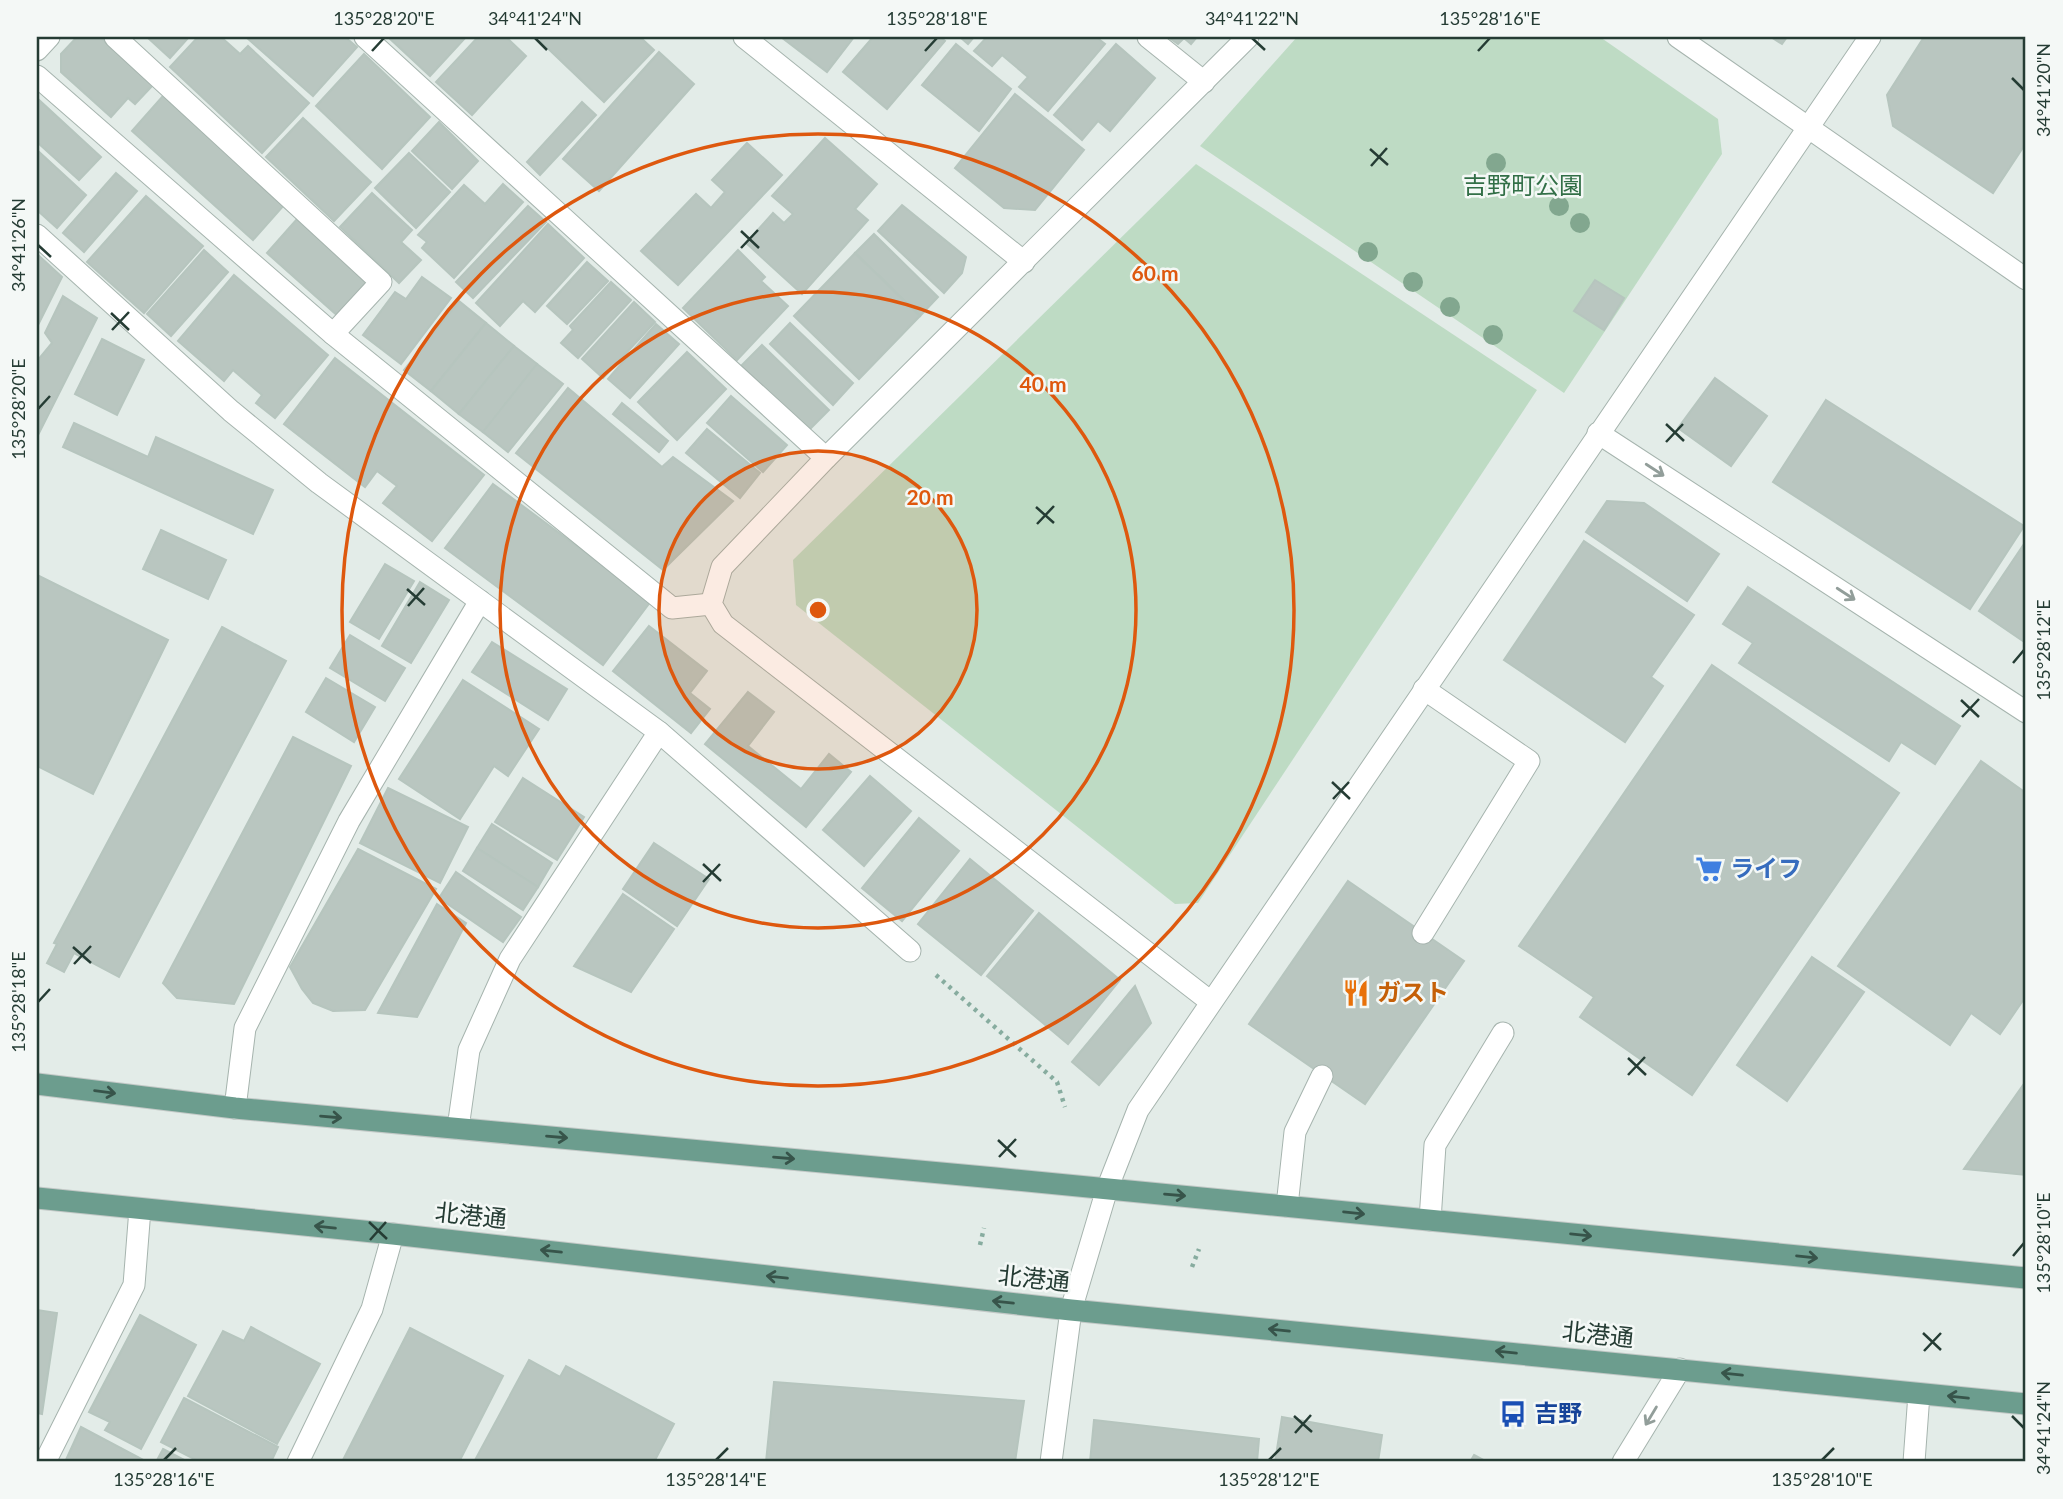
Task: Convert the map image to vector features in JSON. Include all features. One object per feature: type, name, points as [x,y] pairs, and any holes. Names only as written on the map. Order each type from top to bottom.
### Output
[{"type":"main road","points":[[37,1084],[235,1108],[2026,1278]]},
{"type":"main road","name":"北港通","points":[[37,1198],[393,1234],[1071,1310],[2026,1404]]},
{"type":"street","points":[[37,50],[48,37]]},
{"type":"street","points":[[115,37],[381,282],[332,334]]},
{"type":"street","points":[[365,37],[826,458]]},
{"type":"street","points":[[744,37],[1024,262]]},
{"type":"street","points":[[1148,37],[1204,82]]},
{"type":"street","points":[[1211,1002],[723,624],[711,604],[722,567],[826,458],[1248,37]]},
{"type":"street","points":[[1678,37],[2026,279]]},
{"type":"street","points":[[1051,1462],[1071,1310],[1107,1189],[1138,1110],[1870,37]]},
{"type":"street","points":[[37,76],[332,334],[672,608],[711,604]]},
{"type":"street","points":[[37,235],[231,411],[319,483],[659,732],[910,951]]},
{"type":"street","points":[[1598,433],[2026,712]]},
{"type":"street","points":[[235,1108],[245,1028],[349,821],[480,601]]},
{"type":"street","points":[[1423,933],[1529,761],[1424,690]]},
{"type":"street","points":[[458,1128],[469,1050],[510,959],[659,732]]},
{"type":"street","points":[[1430,1220],[1435,1144],[1503,1033]]},
{"type":"street","points":[[1287,1206],[1295,1132],[1322,1076]]},
{"type":"street","points":[[45,1462],[134,1285],[140,1209]]},
{"type":"street","points":[[298,1462],[372,1310],[393,1234]]},
{"type":"street","points":[[1623,1462],[1680,1369]]},
{"type":"street","points":[[1914,1462],[1919,1394]]},
{"type":"path","points":[[910,951],[1057,1082],[1065,1107]]},
{"type":"path","points":[[980,1245],[984,1228]]},
{"type":"path","points":[[1192,1267],[1199,1249]]},
{"type":"green space","name":"吉野町公園","points":[[1297,37],[1600,37],[1718,119],[1722,154],[1564,393],[1200,146]]},
{"type":"green space","points":[[1196,164],[1537,390],[1198,903],[1175,904],[796,605],[793,560]]},
{"type":"building","points":[[77,37],[100,37],[153,85],[135,104],[128,98],[111,117],[61,72],[61,54]]},
{"type":"building","points":[[147,37],[189,37],[170,58]]},
{"type":"building","points":[[198,37],[221,37],[240,54],[248,46],[309,103],[262,153],[170,67]]},
{"type":"building","points":[[246,37],[345,37],[357,47],[313,96]]},
{"type":"building","points":[[388,37],[466,37],[430,76]]},
{"type":"building","points":[[478,37],[506,37],[526,56],[472,115],[436,82]]},
{"type":"building","points":[[543,37],[640,37],[654,50],[604,102],[540,41]]},
{"type":"building","points":[[781,37],[854,37],[827,72]]},
{"type":"building","points":[[873,37],[940,37],[945,41],[887,109],[843,72]]},
{"type":"building","points":[[960,37],[974,37],[968,44]]},
{"type":"building","points":[[987,37],[1096,37],[1105,44],[1048,111],[1019,87],[1028,77],[1002,55],[992,66],[974,51]]},
{"type":"building","points":[[1168,37],[1197,37],[1191,44],[1184,38],[1178,44]]},
{"type":"building","points":[[1771,37],[1787,37],[1782,44]]},
{"type":"building","points":[[1924,37],[2026,38],[2026,143],[1993,193],[1893,126],[1887,95]]},
{"type":"building","points":[[956,44],[1011,89],[979,131],[922,85]]},
{"type":"building","points":[[1116,44],[1155,78],[1110,131],[1098,121],[1082,140],[1054,115]]},
{"type":"building","points":[[659,52],[694,84],[599,191],[563,159]]},
{"type":"building","points":[[364,54],[430,117],[382,169],[316,106]]},
{"type":"building","points":[[1015,94],[1084,150],[1035,210],[1004,208],[955,168]]},
{"type":"building","points":[[163,96],[284,205],[253,240],[132,131]]},
{"type":"building","points":[[38,99],[101,157],[79,180],[37,142]]},
{"type":"building","points":[[582,102],[596,115],[540,175],[527,162]]},
{"type":"building","points":[[303,118],[371,182],[334,221],[266,157]]},
{"type":"building","points":[[439,122],[478,161],[452,189],[412,151]]},
{"type":"building","points":[[825,138],[877,184],[855,209],[868,220],[802,294],[746,243],[773,213],[784,223],[793,214],[772,196]]},
{"type":"building","points":[[747,143],[782,175],[678,285],[641,251],[696,194],[711,208],[725,192],[712,180]]},
{"type":"building","points":[[37,150],[86,195],[57,228],[37,210]]},
{"type":"building","points":[[409,153],[450,192],[416,228],[375,188]]},
{"type":"building","points":[[116,173],[137,191],[84,252],[63,233]]},
{"type":"building","points":[[503,184],[523,202],[454,278],[422,248],[427,242],[418,235],[464,185],[485,204]]},
{"type":"building","points":[[372,193],[412,230],[401,242],[421,260],[399,283],[340,227]]},
{"type":"building","points":[[146,196],[203,246],[144,313],[87,262]]},
{"type":"building","points":[[902,205],[966,257],[962,273],[944,293],[878,231]]},
{"type":"building","points":[[528,206],[546,222],[473,298],[456,282]]},
{"type":"building","points":[[298,218],[370,282],[339,317],[267,253]]},
{"type":"building","points":[[548,224],[584,258],[535,312],[523,301],[500,326],[476,303]]},
{"type":"building","points":[[874,234],[938,297],[920,316],[855,253]]},
{"type":"building","points":[[204,250],[228,272],[171,336],[147,314]]},
{"type":"building","points":[[738,250],[765,277],[761,281],[788,306],[737,360],[683,308]]},
{"type":"building","points":[[855,253],[920,316],[859,379],[794,316]]},
{"type":"building","points":[[37,254],[62,277],[37,327]]},
{"type":"building","points":[[587,262],[608,281],[567,324],[547,306]]},
{"type":"building","points":[[234,275],[328,355],[275,418],[256,403],[262,395],[233,370],[224,381],[178,341]]},
{"type":"building","points":[[422,277],[451,298],[401,364],[363,335],[395,292],[406,299]]},
{"type":"building","points":[[1595,280],[1624,298],[1604,330],[1574,311]]},
{"type":"building","points":[[611,282],[631,300],[578,358],[561,343],[573,330],[570,326]]},
{"type":"building","points":[[63,296],[97,318],[37,437],[37,361],[52,343],[45,333]]},
{"type":"building","points":[[459,301],[486,323],[431,391],[404,370]]},
{"type":"building","points":[[634,302],[655,322],[603,378],[582,359]]},
{"type":"building","points":[[486,323],[514,346],[459,414],[431,391]]},
{"type":"building","points":[[790,323],[853,383],[833,405],[770,344]]},
{"type":"building","points":[[656,324],[679,344],[630,398],[608,379]]},
{"type":"building","points":[[102,339],[144,360],[117,415],[75,394]]},
{"type":"building","points":[[762,345],[829,410],[808,431],[741,366]]},
{"type":"building","points":[[514,346],[537,364],[483,432],[459,414]]},
{"type":"building","points":[[687,352],[726,389],[677,440],[638,402]]},
{"type":"building","points":[[335,358],[484,475],[432,541],[383,503],[397,486],[377,471],[365,487],[284,424]]},
{"type":"building","points":[[537,364],[563,384],[508,452],[483,432]]},
{"type":"building","points":[[1715,378],[1767,416],[1731,466],[1678,428]]},
{"type":"building","points":[[568,388],[662,467],[673,457],[733,501],[663,570],[516,453]]},
{"type":"building","points":[[731,396],[787,445],[763,472],[707,423]]},
{"type":"building","points":[[1826,400],[2024,526],[1970,609],[1773,482]]},
{"type":"building","points":[[622,403],[668,441],[659,452],[613,414]]},
{"type":"building","points":[[74,423],[148,457],[156,437],[273,490],[253,534],[63,447]]},
{"type":"building","points":[[707,429],[760,473],[740,498],[686,453]]},
{"type":"building","points":[[493,484],[651,601],[603,665],[445,548]]},
{"type":"building","points":[[1607,501],[1644,503],[1719,554],[1687,601],[1586,532]]},
{"type":"building","points":[[161,530],[226,560],[208,599],[143,569]]},
{"type":"building","points":[[1584,541],[1694,615],[1651,677],[1663,686],[1625,742],[1504,660]]},
{"type":"building","points":[[2026,541],[2026,643],[1979,611]]},
{"type":"building","points":[[385,564],[414,581],[379,639],[350,622]]},
{"type":"building","points":[[37,575],[168,640],[93,794],[37,766]]},
{"type":"building","points":[[420,582],[449,600],[411,663],[382,646]]},
{"type":"building","points":[[1748,587],[1960,726],[1935,764],[1901,742],[1889,761],[1739,663],[1753,643],[1723,624]]},
{"type":"building","points":[[649,626],[707,671],[690,693],[710,709],[691,733],[613,671]]},
{"type":"building","points":[[222,627],[286,661],[119,977],[74,953],[64,972],[47,963],[57,944],[54,943]]},
{"type":"building","points":[[350,635],[405,668],[385,701],[330,668]]},
{"type":"building","points":[[492,642],[567,689],[548,720],[472,672]]},
{"type":"building","name":"ライフ","points":[[1712,665],[1899,793],[1692,1095],[1580,1017],[1594,997],[1519,946]]},
{"type":"building","points":[[326,678],[375,707],[354,742],[306,712]]},
{"type":"building","points":[[463,680],[539,729],[508,776],[494,766],[460,819],[399,779]]},
{"type":"building","points":[[748,692],[774,712],[748,746],[801,789],[829,754],[851,772],[806,827],[705,744]]},
{"type":"building","points":[[293,737],[351,766],[234,1004],[177,998],[163,983]]},
{"type":"building","points":[[1981,761],[2026,793],[2026,996],[2000,1034],[1971,1013],[1950,1045],[1838,966]]},
{"type":"building","points":[[870,776],[911,811],[864,866],[823,830]]},
{"type":"building","points":[[523,778],[584,817],[557,860],[495,822]]},
{"type":"building","points":[[388,788],[468,827],[440,883],[360,843]]},
{"type":"building","points":[[919,818],[959,851],[902,921],[862,888]]},
{"type":"building","points":[[492,824],[552,863],[538,887],[477,848]]},
{"type":"building","points":[[654,843],[709,879],[677,926],[623,889]]},
{"type":"building","points":[[477,848],[538,887],[523,910],[463,871]]},
{"type":"building","points":[[358,849],[436,889],[365,1010],[333,1011],[313,1003],[290,967]]},
{"type":"building","points":[[970,859],[1033,911],[981,975],[918,924]]},
{"type":"building","points":[[456,872],[521,917],[503,942],[439,898]]},
{"type":"building","name":"ガスト","points":[[1348,881],[1464,961],[1365,1104],[1249,1024]]},
{"type":"building","points":[[623,894],[674,929],[631,992],[574,966]]},
{"type":"building","points":[[437,904],[466,923],[417,1017],[378,1013]]},
{"type":"building","points":[[1039,913],[1120,980],[1068,1044],[987,976]]},
{"type":"building","points":[[1812,957],[1864,992],[1787,1101],[1737,1065]]},
{"type":"building","points":[[1135,986],[1151,1023],[1099,1085],[1072,1062]]},
{"type":"building","points":[[2026,1081],[2026,1175],[1964,1169]]},
{"type":"building","points":[[37,1310],[57,1313],[42,1414],[37,1413]]},
{"type":"building","points":[[140,1315],[196,1345],[141,1449],[105,1430],[110,1422],[89,1412]]},
{"type":"building","points":[[251,1327],[320,1364],[277,1444],[188,1396],[223,1331],[244,1341]]},
{"type":"building","points":[[410,1328],[503,1376],[459,1462],[342,1462]]},
{"type":"building","points":[[529,1360],[560,1377],[566,1366],[674,1424],[654,1462],[474,1462]]},
{"type":"building","points":[[774,1382],[1024,1401],[1015,1462],[766,1462]]},
{"type":"building","points":[[184,1398],[278,1447],[271,1462],[200,1462],[161,1442]]},
{"type":"building","points":[[1282,1417],[1382,1435],[1378,1462],[1275,1462]]},
{"type":"building","points":[[1094,1420],[1259,1439],[1257,1462],[1090,1462]]},
{"type":"building","points":[[81,1427],[147,1462],[65,1462]]},
{"type":"building","points":[[163,1449],[188,1462],[156,1462]]},
{"type":"building","points":[[1474,1455],[1487,1462],[1470,1462]]},
{"type":"place","name":"ライフ","points":[[1709,869]]},
{"type":"place","name":"ガスト","points":[[1356,993]]},
{"type":"place","name":"吉野","points":[[1513,1414]]}]
